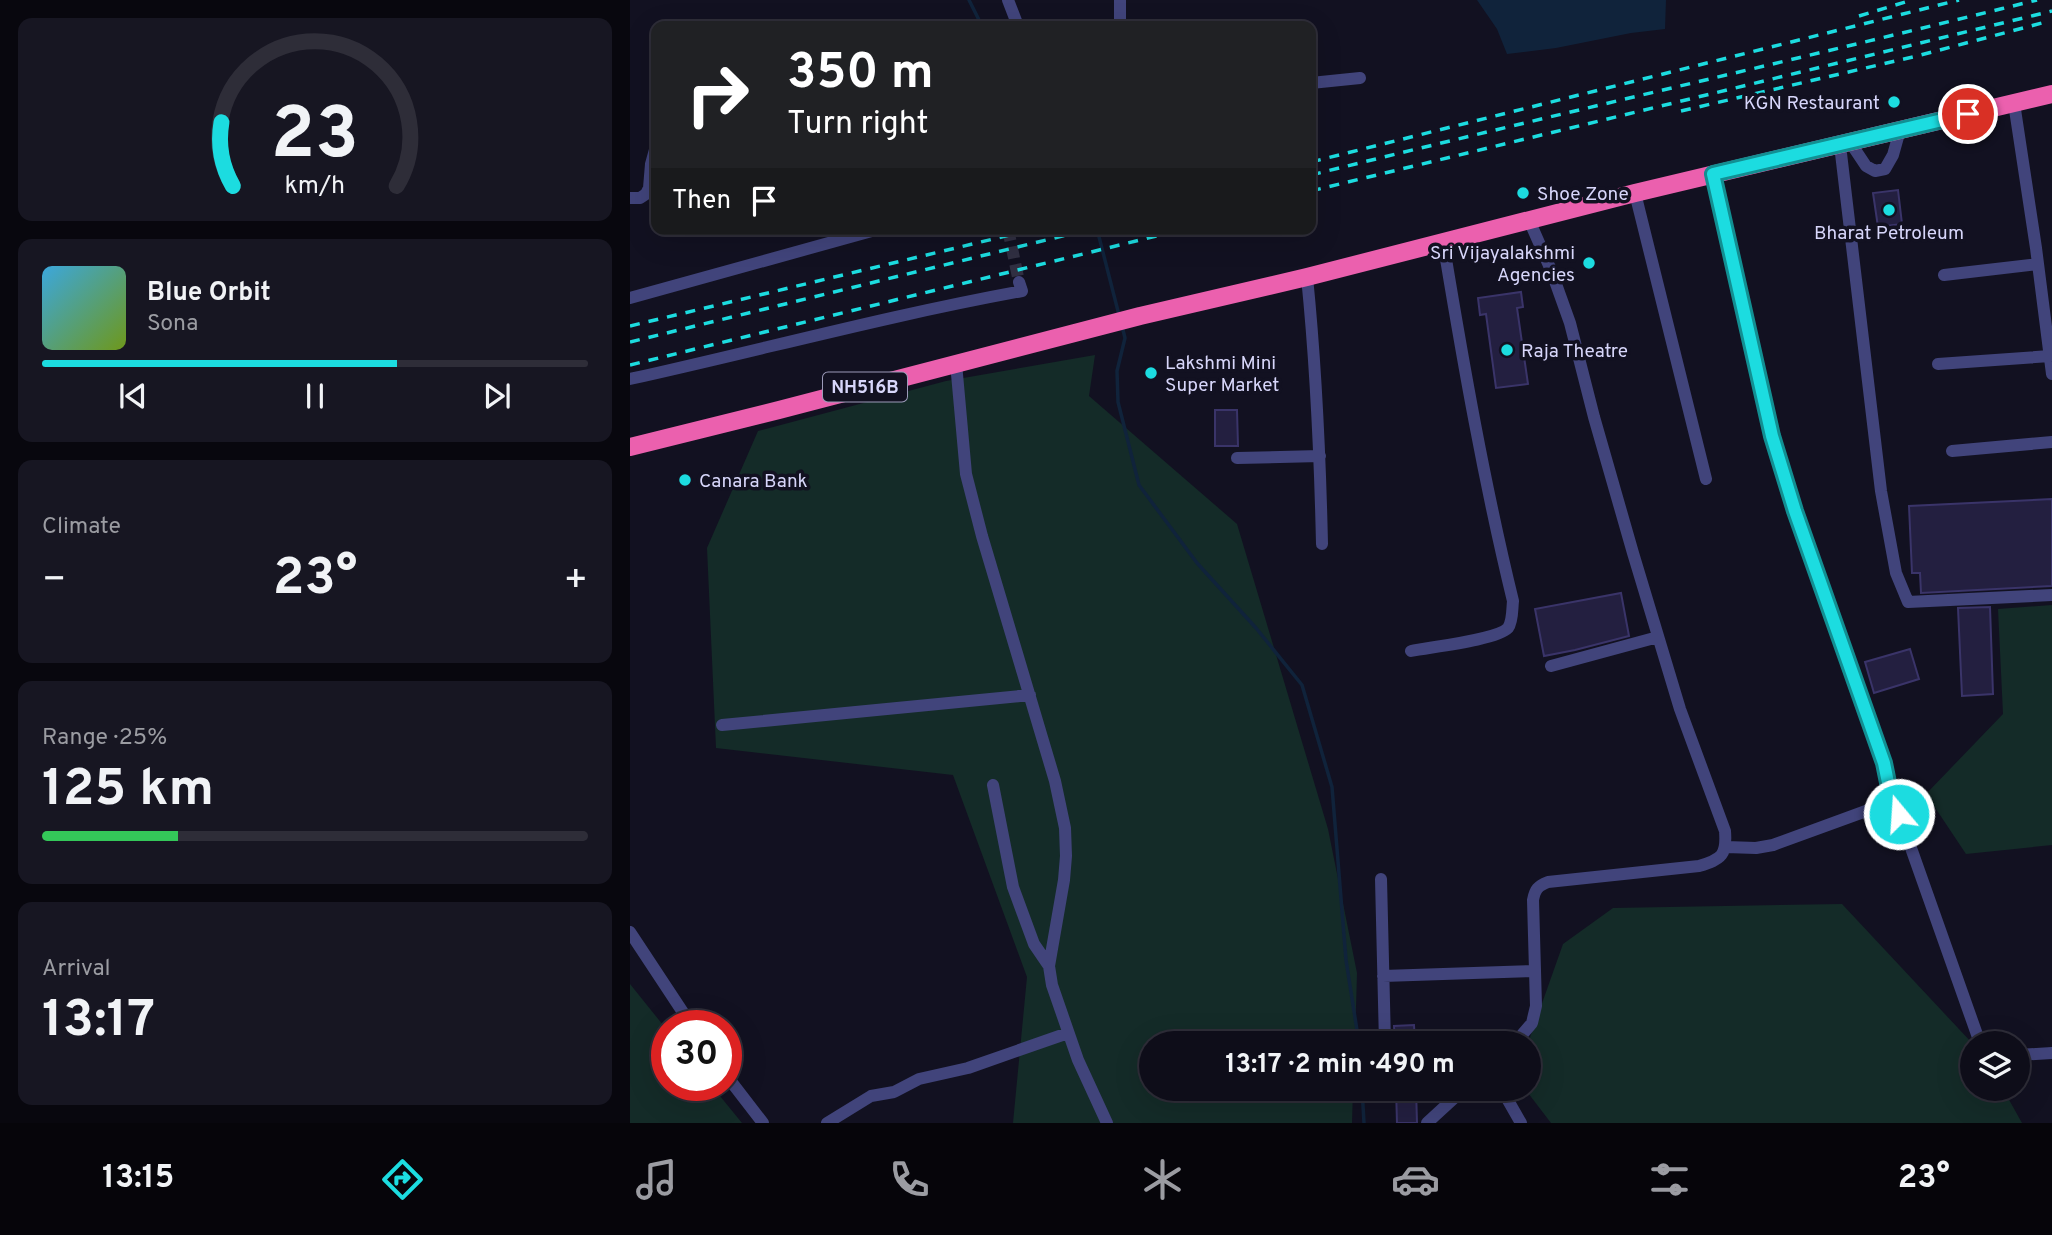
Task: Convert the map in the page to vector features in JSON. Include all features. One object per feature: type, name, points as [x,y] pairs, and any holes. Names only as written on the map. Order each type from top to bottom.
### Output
[{"type":"highway","name":"NH516B","points":[[630,447],[1634,193],[2052,94]]},
{"type":"street","points":[[1008,0],[1014,21]]},
{"type":"street","points":[[1120,0],[1120,21]]},
{"type":"street","points":[[1316,82],[1360,78]]},
{"type":"street","points":[[2014,103],[2052,373]]},
{"type":"street","points":[[1845,144],[1866,166],[1875,171],[1885,169],[1893,155],[1900,130]]},
{"type":"street","points":[[1845,144],[1881,491],[1896,573],[1908,602],[2052,596]]},
{"type":"street","points":[[630,198],[640,198],[646,194],[651,164]]},
{"type":"street","points":[[1713,174],[1772,436],[1795,511],[1884,763],[1893,807],[1899,814],[1976,1031]]},
{"type":"street","points":[[1634,193],[1706,479]]},
{"type":"street","points":[[1525,1031],[1532,1023],[1536,1006],[1534,892],[1539,886],[1548,882],[1699,866],[1721,857],[1726,847],[1725,831],[1680,709],[1658,637],[1594,417],[1570,323],[1529,220]]},
{"type":"street","points":[[630,298],[857,235]]},
{"type":"street","points":[[1411,651],[1493,636],[1507,628],[1512,615],[1513,601],[1491,512],[1443,241]]},
{"type":"street","points":[[1944,275],[2038,264]]},
{"type":"street","points":[[1307,277],[1314,349],[1322,544]]},
{"type":"street","points":[[630,379],[1022,290],[1019,282]]},
{"type":"street","points":[[1938,364],[2050,355]]},
{"type":"street","points":[[956,363],[966,474],[1055,781],[1065,828],[1064,880],[1049,966],[1052,985],[1068,1033],[1107,1123]]},
{"type":"street","points":[[1952,451],[2052,442]]},
{"type":"street","points":[[1237,458],[1320,456]]},
{"type":"street","points":[[1551,666],[1658,637]]},
{"type":"street","points":[[722,725],[1030,695]]},
{"type":"street","points":[[993,785],[1013,887],[1034,944],[1049,966]]},
{"type":"street","points":[[1726,847],[1756,848],[1773,845],[1866,811],[1893,807]]},
{"type":"street","points":[[1381,878],[1384,1031]]},
{"type":"street","points":[[630,932],[681,1010]]},
{"type":"street","points":[[1382,976],[1535,971]]},
{"type":"street","points":[[827,1123],[870,1097],[894,1092],[919,1079],[968,1068],[1068,1033]]},
{"type":"street","points":[[2030,1054],[2052,1053]]},
{"type":"street","points":[[742,1096],[763,1123]]},
{"type":"street","points":[[1427,1123],[1451,1101]]},
{"type":"street","points":[[1508,1101],[1521,1123]]},
{"type":"green space","points":[[1095,355],[1089,396],[1237,524],[1328,829],[1357,973],[1355,1031],[1139,1031],[1139,1101],[1353,1101],[1352,1123],[1013,1123],[1027,977],[953,775],[716,748],[707,548],[758,431],[946,381]]},
{"type":"green space","points":[[2052,605],[2052,845],[1966,854],[1926,794],[2003,714],[1998,609]]},
{"type":"green space","points":[[1842,904],[1961,1031],[1960,1101],[2010,1101],[2022,1123],[1551,1123],[1534,1101],[1541,1101],[1541,1031],[1532,1031],[1563,944],[1613,908]]},
{"type":"green space","points":[[630,984],[651,1010],[651,1101],[724,1101],[742,1123],[630,1123]]},
{"type":"water","points":[[1477,0],[1666,0],[1665,29],[1507,54],[1497,29]]},
{"type":"building","points":[[1898,190],[1902,224],[1878,227],[1873,193]]},
{"type":"building","name":"Raja Theatre","points":[[1521,292],[1523,307],[1517,308],[1528,384],[1496,388],[1486,314],[1480,315],[1478,298]]},
{"type":"building","points":[[1215,410],[1237,410],[1238,446],[1215,446]]},
{"type":"building","points":[[2052,499],[2052,586],[1921,593],[1920,573],[1912,573],[1909,506]]},
{"type":"building","points":[[1621,593],[1629,636],[1544,656],[1535,609]]},
{"type":"building","points":[[1990,607],[1993,694],[1962,696],[1958,608]]},
{"type":"building","points":[[1910,649],[1919,679],[1874,693],[1865,662]]},
{"type":"building","points":[[1414,1025],[1414,1031],[1394,1031],[1394,1026]]},
{"type":"building","points":[[1396,1101],[1416,1101],[1417,1123],[1397,1123]]},
{"type":"waterway","points":[[969,0],[980,21]]},
{"type":"waterway","points":[[1099,235],[1119,315]]},
{"type":"waterway","points":[[1122,326],[1125,338],[1117,371],[1118,402],[1139,485],[1197,563],[1256,628],[1302,685],[1332,787],[1346,960],[1357,1031]]},
{"type":"waterway","points":[[1363,1101],[1364,1123]]},
{"type":"tunnel","points":[[1009,235],[1019,282]]},
{"type":"railway","points":[[1859,16],[1912,0]]},
{"type":"railway","points":[[1316,161],[1959,0]]},
{"type":"railway","points":[[1316,174],[2037,0]]},
{"type":"railway","points":[[1316,190],[2052,11]]},
{"type":"railway","points":[[1681,111],[1917,56],[2042,23]]},
{"type":"railway","points":[[630,326],[1010,235]]},
{"type":"railway","points":[[630,342],[1067,235]]},
{"type":"railway","points":[[630,365],[1161,235]]},
{"type":"place","name":"KGN Restaurant","points":[[1894,102]]},
{"type":"place","name":"Shoe Zone","points":[[1523,193]]},
{"type":"place","name":"Bharat Petroleum","points":[[1889,210]]},
{"type":"place","name":"Sri Vijayalakshmi Agencies","points":[[1589,263]]},
{"type":"place","name":"Raja Theatre","points":[[1507,350]]},
{"type":"place","name":"Lakshmi Mini Super Market","points":[[1151,373]]},
{"type":"place","name":"Canara Bank","points":[[685,480]]},
{"type":"route","points":[[1899,814],[1893,807],[1884,763],[1795,511],[1772,436],[1713,174],[1968,114]]}]
